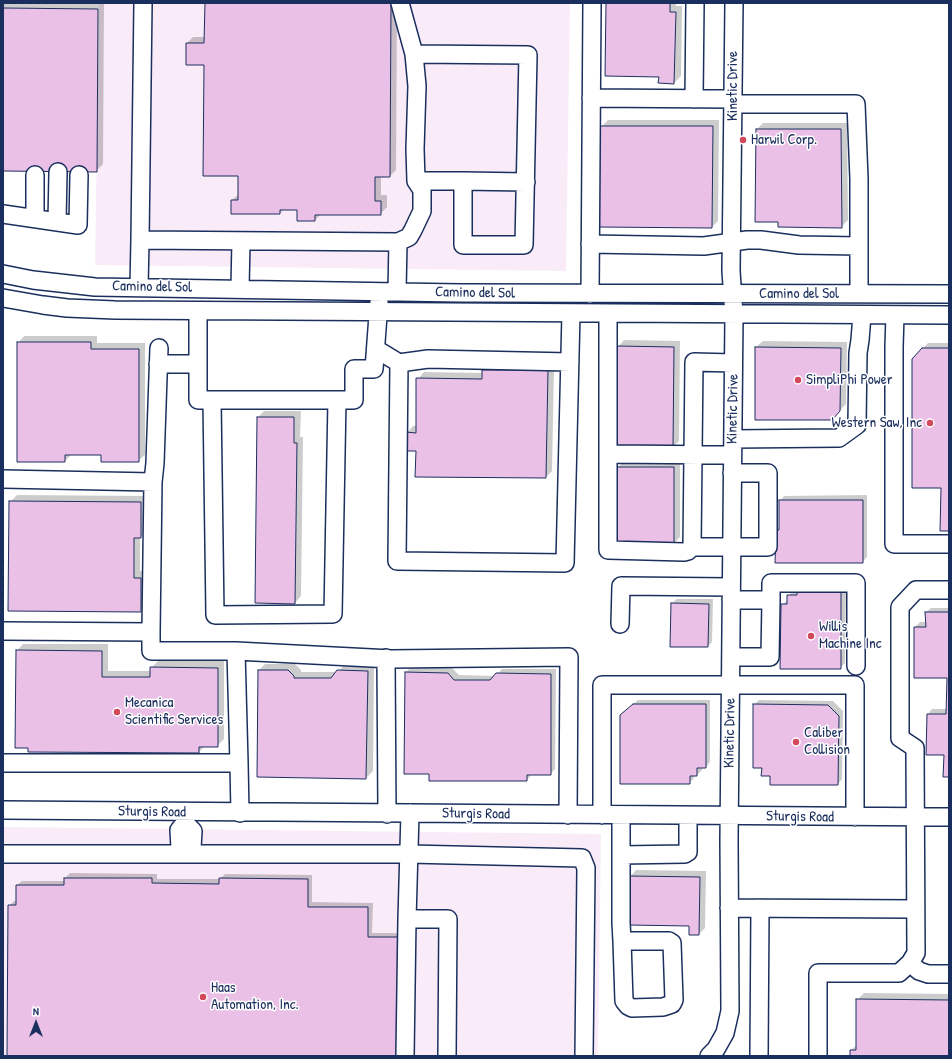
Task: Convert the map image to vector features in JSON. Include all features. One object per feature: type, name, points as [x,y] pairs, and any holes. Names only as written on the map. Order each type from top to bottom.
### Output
[{"type":"street","points":[[139,287],[143,3]]},
{"type":"street","points":[[140,240],[398,242],[409,237],[416,222],[411,209],[410,190],[416,181],[415,149],[417,86],[414,54],[400,3]]},
{"type":"street","points":[[590,294],[592,3]]},
{"type":"street","points":[[694,99],[695,3]]},
{"type":"street","name":"Kinetic Drive","points":[[709,1056],[716,1049],[724,1033],[730,1011],[729,816],[734,315],[734,294],[731,271],[734,3]]},
{"type":"street","points":[[414,54],[528,55],[524,245],[463,244],[463,181]]},
{"type":"street","points":[[591,98],[694,99],[733,102],[856,104],[860,179],[859,294]]},
{"type":"street","points":[[57,222],[58,172]]},
{"type":"street","points":[[35,175],[35,218]]},
{"type":"street","points":[[3,214],[78,226],[78,175]]},
{"type":"street","points":[[416,181],[526,182]]},
{"type":"street","points":[[590,244],[704,246],[761,240],[799,245],[860,246]]},
{"type":"street","points":[[240,241],[240,288]]},
{"type":"street","points":[[396,292],[398,242]]},
{"type":"street","name":"Camino del Sol","points":[[3,274],[67,285],[139,287],[379,292],[590,294],[949,294]]},
{"type":"street","points":[[198,311],[198,400],[354,400],[354,369],[374,368],[379,312],[379,292]]},
{"type":"street","name":"Camino del Sol","points":[[3,298],[43,306],[67,308],[198,311],[949,315]]},
{"type":"street","points":[[399,363],[397,560],[565,564],[571,313]]},
{"type":"street","points":[[608,313],[608,550],[684,552],[688,551],[692,547],[768,547],[768,473],[732,473]]},
{"type":"street","points":[[608,454],[693,455],[732,447],[839,438],[857,425],[858,353],[862,315]]},
{"type":"street","points":[[895,315],[894,544],[949,544]]},
{"type":"street","points":[[376,349],[399,363],[428,359],[570,362]]},
{"type":"street","points":[[198,364],[158,356],[155,463],[153,482],[151,651],[236,651],[386,658],[569,657],[568,815]]},
{"type":"street","points":[[692,547],[694,362],[733,363]]},
{"type":"street","points":[[212,400],[215,615],[333,614],[336,400]]},
{"type":"street","points":[[3,479],[153,482]]},
{"type":"street","points":[[731,657],[770,657],[771,583],[856,583],[856,666]]},
{"type":"street","points":[[620,624],[621,586],[731,593],[771,600]]},
{"type":"street","points":[[818,1056],[818,973],[899,973],[910,963],[916,953],[915,748],[900,738],[900,607],[916,590],[949,590]]},
{"type":"street","points":[[3,631],[151,632]]},
{"type":"street","points":[[236,651],[240,813]]},
{"type":"street","points":[[386,658],[387,814]]},
{"type":"street","points":[[602,815],[602,685],[855,684],[855,817]]},
{"type":"street","points":[[3,763],[239,763]]},
{"type":"street","name":"Sturgis Road","points":[[3,810],[185,817],[240,813],[410,813],[621,816],[949,817]]},
{"type":"street","points":[[405,1056],[410,813]]},
{"type":"street","points":[[621,816],[621,923],[624,1001],[625,1004],[632,1008],[663,1007],[672,1004],[674,1000],[672,943],[669,941],[622,941]]},
{"type":"street","points":[[621,856],[685,854],[688,852],[688,816]]},
{"type":"street","points":[[185,817],[179,830],[180,848],[186,854]]},
{"type":"street","points":[[3,854],[409,854],[582,858],[586,868],[584,1056]]},
{"type":"street","points":[[729,908],[915,909]]},
{"type":"street","points":[[760,908],[760,1056]]},
{"type":"street","points":[[407,919],[448,919],[448,1056]]},
{"type":"street","points":[[910,963],[919,971],[928,974],[949,974]]},
{"type":"shaded area","points":[[99,3],[570,3],[566,271],[95,265]]},
{"type":"shaded area","points":[[3,827],[601,834],[598,1056],[3,1056]]},
{"type":"building","points":[[205,3],[391,3],[390,177],[375,177],[375,201],[381,201],[381,215],[315,215],[315,221],[297,221],[297,210],[280,210],[280,214],[231,214],[231,200],[238,200],[238,176],[203,176],[204,65],[186,65],[186,43],[204,43]]},
{"type":"building","points":[[606,3],[670,3],[670,12],[676,12],[674,84],[658,83],[659,77],[605,76]]},
{"type":"building","points":[[3,8],[98,9],[97,172],[3,171]]},
{"type":"building","points":[[600,126],[713,126],[712,228],[599,227]]},
{"type":"building","points":[[756,129],[841,129],[842,228],[778,227],[778,222],[755,222]]},
{"type":"building","points":[[17,342],[91,342],[91,349],[139,349],[139,462],[101,462],[101,455],[65,455],[65,462],[17,462]]},
{"type":"building","points":[[617,346],[674,347],[673,448],[616,448]]},
{"type":"building","name":"SimpliPhi Power","points":[[755,347],[841,348],[840,411],[832,420],[755,420]]},
{"type":"building","name":"Western Saw, Inc","points":[[922,348],[949,348],[949,531],[940,531],[941,488],[912,488],[912,359]]},
{"type":"building","points":[[482,370],[548,370],[546,478],[415,477],[416,451],[405,451],[406,432],[416,433],[416,378],[482,379]]},
{"type":"building","points":[[257,417],[294,417],[294,443],[297,443],[295,604],[255,603]]},
{"type":"building","points":[[617,467],[674,467],[674,544],[617,544]]},
{"type":"building","points":[[779,500],[863,500],[863,563],[775,563],[776,530],[779,530]]},
{"type":"building","points":[[9,501],[141,502],[141,538],[134,538],[134,578],[141,578],[141,612],[8,611]]},
{"type":"building","name":"Willis Machine Inc","points":[[797,590],[841,590],[841,669],[780,669],[781,604],[787,604],[787,595],[797,595]]},
{"type":"building","points":[[671,603],[709,604],[708,647],[670,647]]},
{"type":"building","points":[[925,612],[949,612],[949,777],[943,777],[944,755],[926,755],[927,714],[946,714],[947,678],[914,678],[914,627],[926,627]]},
{"type":"building","name":"Mecanica Scientific Services","points":[[16,650],[102,651],[102,677],[150,677],[150,667],[218,668],[218,747],[199,747],[199,753],[28,752],[28,748],[15,748]]},
{"type":"building","points":[[258,670],[288,670],[294,678],[331,678],[337,670],[368,671],[366,779],[257,777]]},
{"type":"building","points":[[405,672],[448,673],[454,680],[490,680],[496,673],[551,674],[551,775],[527,775],[527,781],[429,781],[429,774],[404,774]]},
{"type":"building","points":[[633,704],[706,704],[706,768],[697,768],[697,776],[690,776],[690,784],[620,784],[620,715]]},
{"type":"building","name":"Caliber Collision","points":[[753,704],[828,705],[839,716],[838,785],[770,785],[770,776],[761,776],[762,768],[753,768]]},
{"type":"building","points":[[629,876],[700,877],[699,935],[689,935],[689,926],[628,925]]},
{"type":"building","name":"Haas Automation, Inc.","points":[[64,878],[152,878],[152,883],[219,884],[219,878],[308,879],[308,907],[368,907],[368,937],[399,937],[398,1056],[7,1056],[8,905],[16,905],[16,885],[64,885]]},
{"type":"building","points":[[856,999],[949,1000],[949,1056],[850,1056],[850,1050],[856,1050]]},
{"type":"place","name":"Harwil Corp.","points":[[743,140]]},
{"type":"place","name":"SimpliPhi Power","points":[[798,380]]},
{"type":"place","name":"Western Saw, Inc","points":[[930,423]]},
{"type":"place","name":"Willis Machine Inc","points":[[811,636]]},
{"type":"place","name":"Mecanica Scientific Services","points":[[117,712]]},
{"type":"place","name":"Caliber Collision","points":[[796,742]]},
{"type":"place","name":"Haas Automation, Inc.","points":[[203,997]]}]
